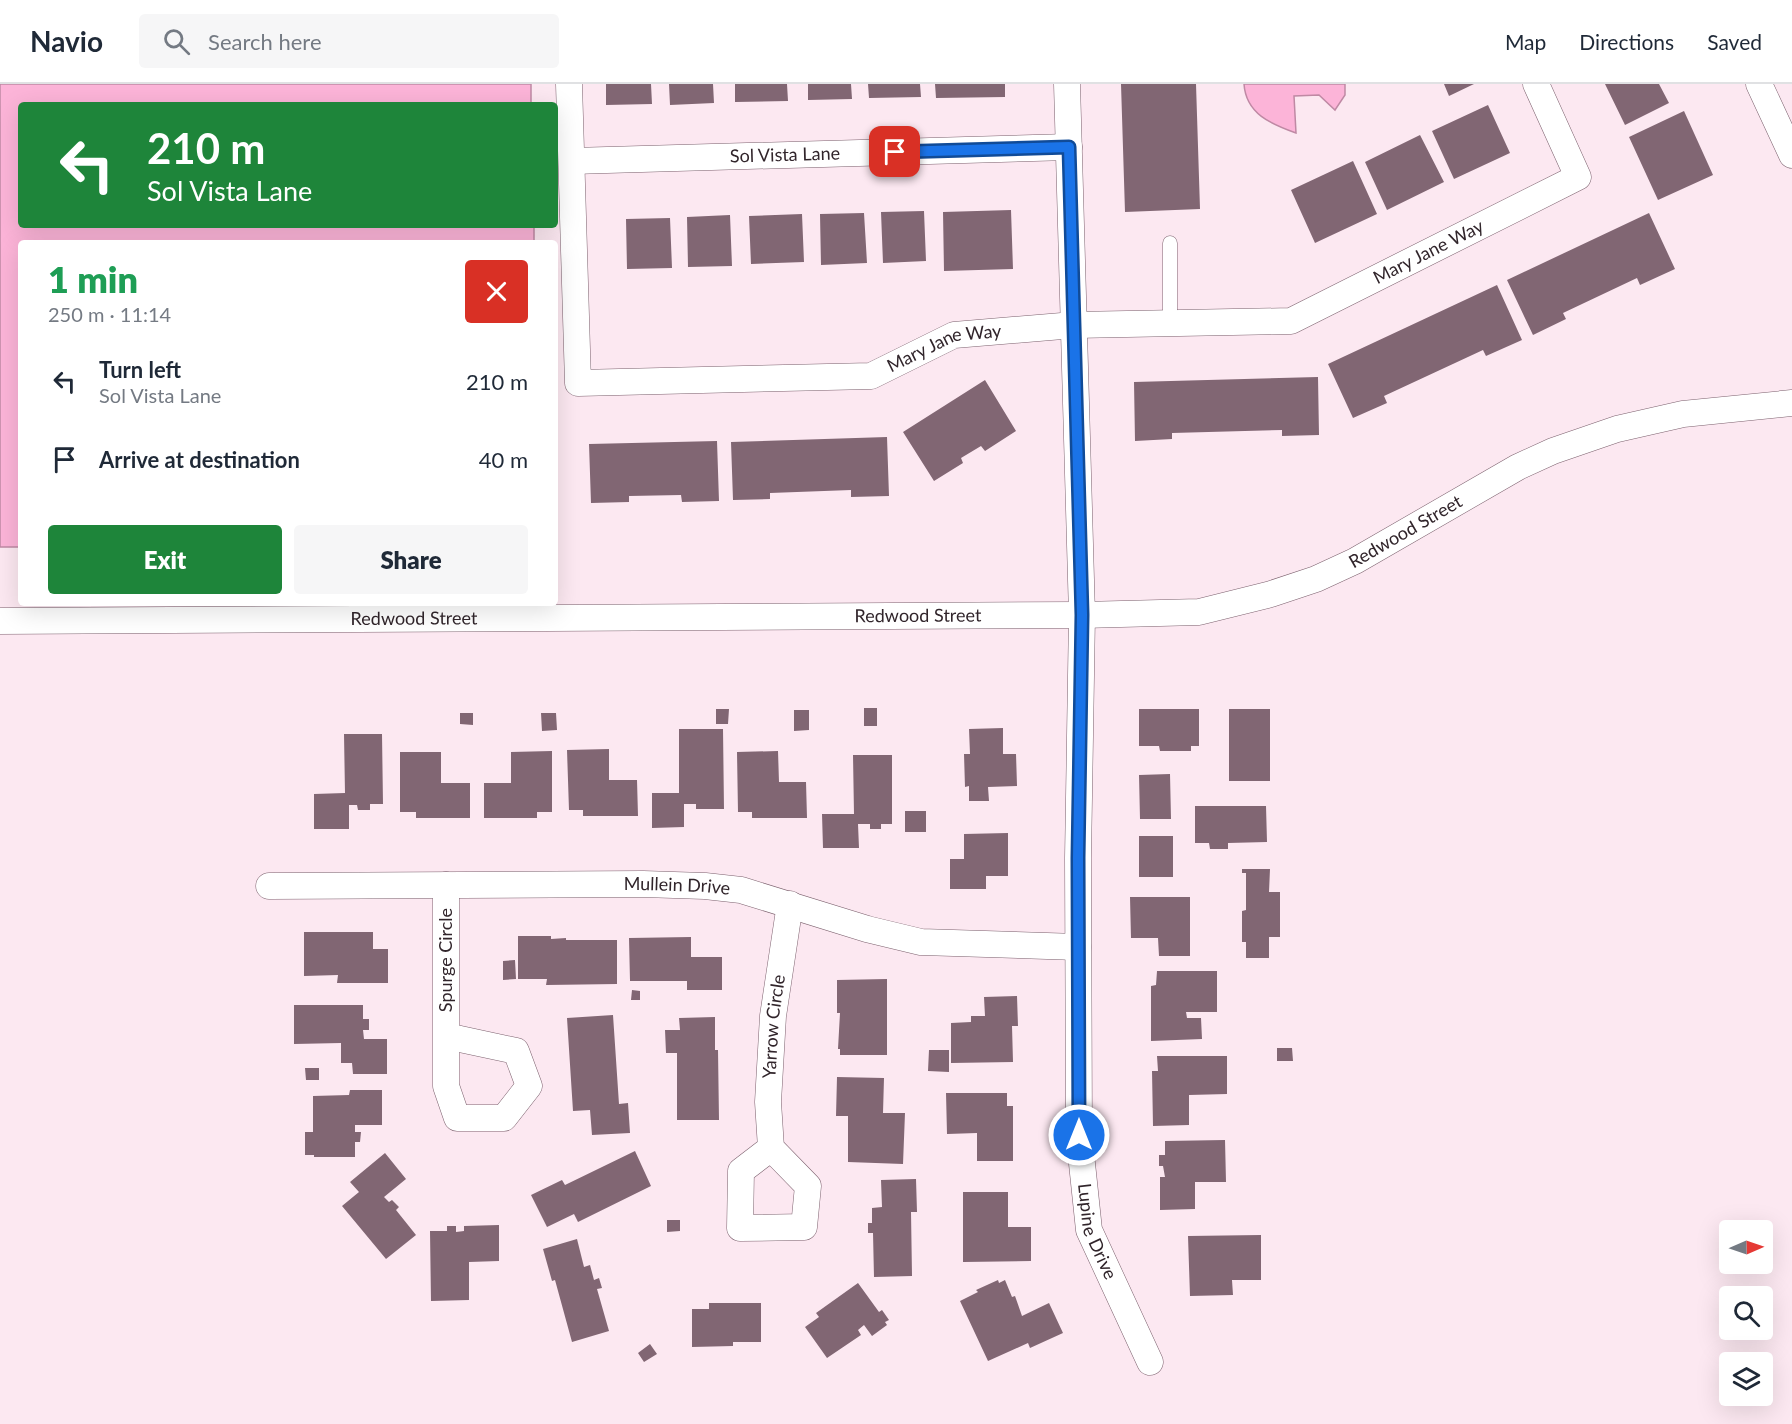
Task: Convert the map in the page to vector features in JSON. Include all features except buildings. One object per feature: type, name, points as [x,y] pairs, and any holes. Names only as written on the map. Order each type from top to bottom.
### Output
[{"type":"street","name":"Mary Jane Way","points":[[570,84],[578,383],[871,376],[954,335],[1074,325],[1291,321],[1578,177],[1536,84]]},
{"type":"street","name":"Lupine Drive","points":[[1067,84],[1082,615],[1078,858],[1079,1135],[1089,1230],[1149,1362]]},
{"type":"street","points":[[1759,84],[1792,155]]},
{"type":"street","name":"Sol Vista Lane","points":[[572,161],[1069,147]]},
{"type":"street","name":"Redwood Street","points":[[0,621],[1082,615],[1199,612],[1271,594],[1316,579],[1355,561],[1518,467],[1553,451],[1617,429],[1683,414],[1792,403]]},
{"type":"street","name":"Spurge Circle","points":[[446,885],[446,1036]]},
{"type":"street","name":"Mullein Drive","points":[[269,886],[705,886],[741,890],[867,929],[921,942],[1078,947]]},
{"type":"street","name":"Yarrow Circle","points":[[771,1148],[768,1102],[773,1016],[790,904]]},
{"type":"lane","points":[[1170,243],[1170,322]]},
{"type":"shaded area","points":[[0,84],[531,84],[531,102],[18,102],[18,228],[534,228],[534,240],[18,240],[18,547],[0,547]]},
{"type":"shaded area","points":[[1244,84],[1345,84],[1345,95],[1335,110],[1319,95],[1294,96],[1296,133],[1261,116],[1249,103]]},
{"type":"route","points":[[895,152],[1069,147],[1082,615],[1078,858],[1079,1135]]}]
